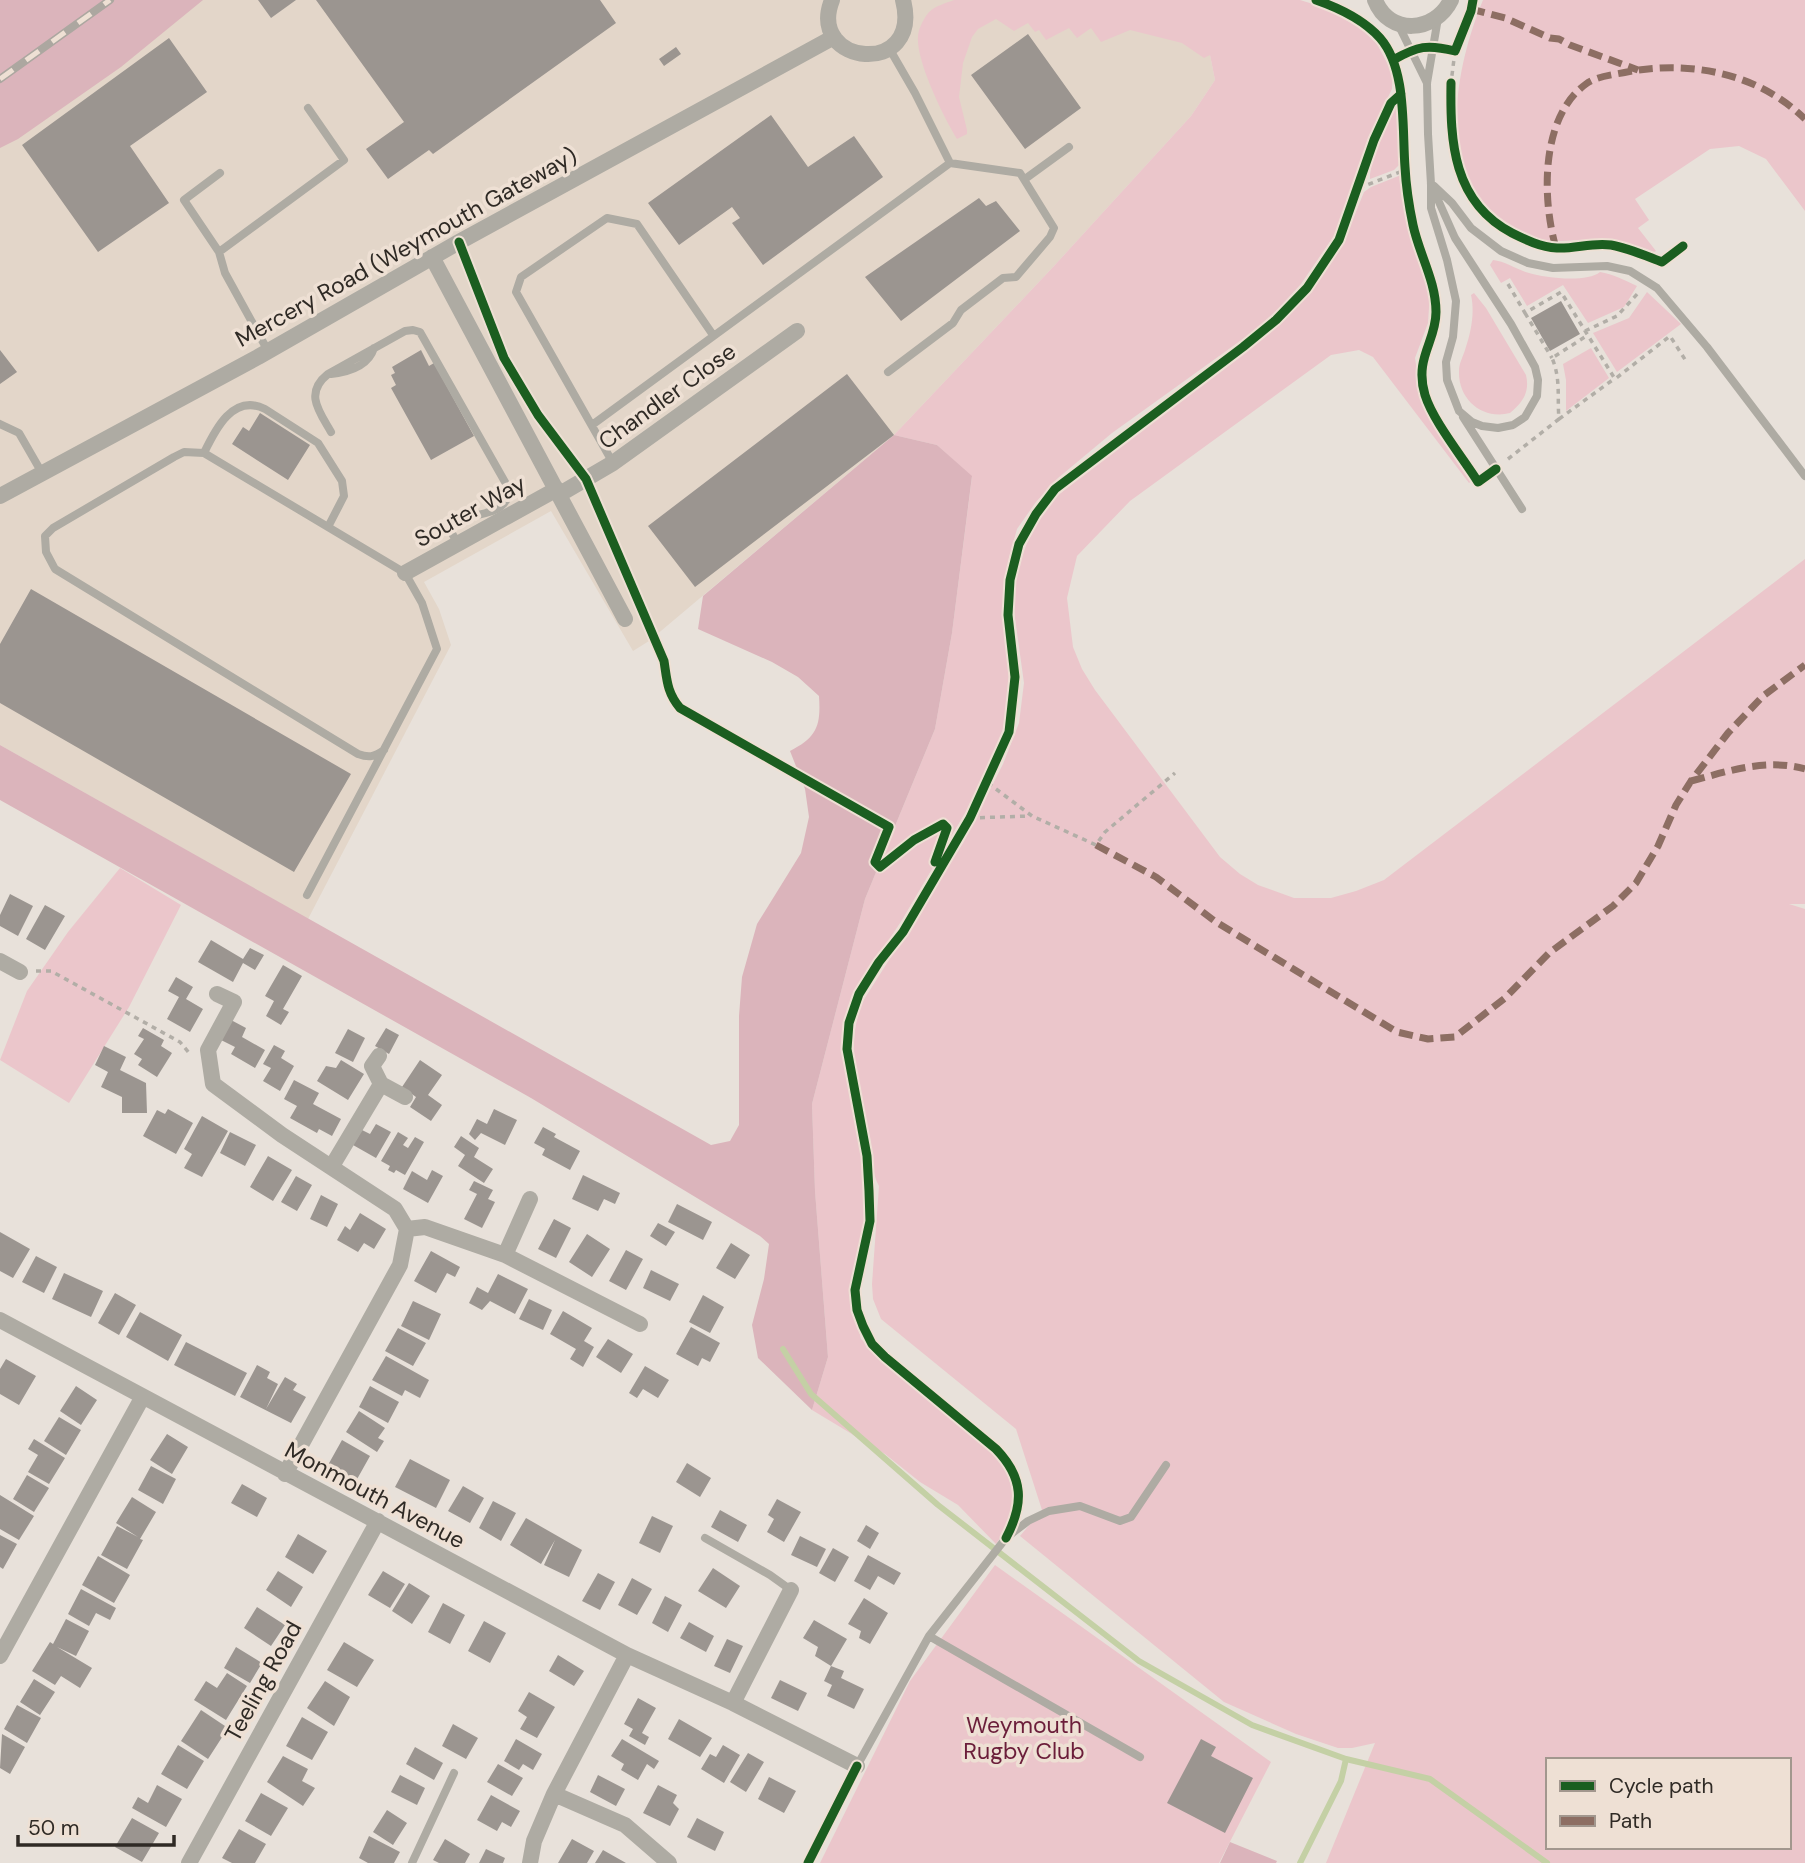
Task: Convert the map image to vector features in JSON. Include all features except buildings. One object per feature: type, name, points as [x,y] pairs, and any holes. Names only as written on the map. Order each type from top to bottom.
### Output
[{"type":"street","points":[[832,0],[828,19],[834,37],[843,47],[861,55],[874,55],[897,42],[904,30],[906,17],[903,0]]},
{"type":"street","points":[[1375,0],[1387,17],[1399,24],[1412,26],[1426,24],[1438,18],[1451,0]]},
{"type":"street","name":"Mercery Road (Weymouth Gateway)","points":[[0,496],[268,351],[432,257],[834,37]]},
{"type":"street","name":"Souter Way","points":[[432,257],[625,619]]},
{"type":"street","name":"Chandler Close","points":[[559,492],[613,463],[797,331]]},
{"type":"street","name":"Souter Way","points":[[405,573],[559,492]]},
{"type":"street","points":[[0,961],[20,972]]},
{"type":"street","points":[[217,994],[234,1002],[208,1050],[213,1084],[282,1135],[394,1209],[407,1228],[400,1265],[285,1474]]},
{"type":"street","points":[[379,1056],[372,1066],[381,1084],[405,1097]]},
{"type":"street","points":[[332,1166],[381,1084]]},
{"type":"street","points":[[505,1255],[530,1199]]},
{"type":"street","points":[[407,1228],[425,1227],[505,1255],[639,1324]]},
{"type":"street","name":"Monmouth Avenue","points":[[0,1320],[627,1655],[733,1703],[857,1766]]},
{"type":"street","points":[[0,1656],[142,1398]]},
{"type":"street","name":"Teeling Road","points":[[189,1863],[378,1521]]},
{"type":"street","points":[[733,1703],[791,1590]]},
{"type":"street","points":[[530,1863],[534,1841],[554,1794],[627,1655]]},
{"type":"street","points":[[554,1794],[625,1825],[669,1863]]},
{"type":"lane","points":[[1438,18],[1427,83],[1431,208],[1447,260],[1455,301],[1453,337],[1446,362],[1447,380],[1459,411],[1522,509]]},
{"type":"lane","points":[[1399,24],[1427,83]]},
{"type":"lane","points":[[890,48],[950,163]]},
{"type":"lane","points":[[219,252],[344,159],[308,108]]},
{"type":"lane","points":[[1025,179],[1069,147]]},
{"type":"lane","points":[[592,425],[950,163],[1020,173],[1052,223],[1054,228],[1050,237],[1016,277],[1003,278],[961,310],[953,323],[888,372]]},
{"type":"lane","points":[[220,173],[184,200],[219,252],[225,273],[268,351]]},
{"type":"lane","points":[[1432,184],[1452,203],[1471,228],[1501,251],[1528,263],[1553,268],[1607,266],[1630,271],[1648,280],[1707,347],[1805,476]]},
{"type":"lane","points":[[1432,184],[1455,238],[1511,324],[1535,367],[1538,380],[1537,396],[1532,406],[1525,417],[1513,425],[1498,428],[1482,426],[1472,422],[1459,411]]},
{"type":"lane","points":[[613,463],[516,292],[521,277],[607,218],[637,224],[713,335]]},
{"type":"lane","points":[[331,432],[316,405],[318,383],[328,374],[409,330],[416,330],[423,335],[509,489],[503,505],[483,515],[469,517],[449,528],[458,544]]},
{"type":"lane","points":[[204,453],[217,426],[225,417],[243,406],[259,406],[265,409],[323,448],[342,481],[344,496],[328,527]]},
{"type":"lane","points":[[0,424],[19,433],[42,473]]},
{"type":"lane","points":[[307,895],[438,649],[422,603],[405,573],[204,453],[184,452],[173,457],[53,528],[45,536],[46,552],[55,569],[358,754],[367,758],[384,750]]},
{"type":"lane","points":[[857,1766],[929,1636],[1006,1538],[1028,1521],[1049,1511],[1080,1506],[1120,1521],[1131,1517],[1166,1465]]},
{"type":"lane","points":[[705,1538],[791,1590]]},
{"type":"lane","points":[[929,1636],[1140,1756]]},
{"type":"lane","points":[[412,1863],[454,1773]]},
{"type":"path","points":[[1433,46],[1457,46],[1451,83],[1451,118],[1462,182],[1480,210],[1499,226],[1532,243],[1556,248],[1610,245],[1662,262]]},
{"type":"path","points":[[1398,82],[1405,170],[1413,226],[1435,293],[1436,315],[1424,352],[1422,374],[1425,395],[1478,482],[1496,469]]},
{"type":"path","points":[[1391,103],[1401,94]]},
{"type":"path","points":[[1359,188],[1405,170]]},
{"type":"path","points":[[1354,201],[1365,172]]},
{"type":"path","points":[[1585,331],[1617,316],[1629,305],[1662,262],[1683,246]]},
{"type":"path","points":[[1508,284],[1552,358]]},
{"type":"path","points":[[1525,313],[1561,292],[1615,379]]},
{"type":"path","points":[[1559,419],[1670,336],[1686,361]]},
{"type":"path","points":[[982,794],[993,770]]},
{"type":"path","points":[[988,783],[1032,816],[1096,845],[1105,832],[1175,773]]},
{"type":"path","points":[[964,828],[976,806]]},
{"type":"path","points":[[970,818],[1032,816]]},
{"type":"path","points":[[20,972],[51,971],[180,1042],[213,1084]]},
{"type":"shaded area","points":[[0,0],[1131,0],[1210,55],[1215,80],[1191,116],[894,435],[649,641],[633,651],[551,511],[424,582],[439,609],[451,645],[308,919],[0,745]]},
{"type":"shaded area","points":[[0,0],[203,0],[121,67],[18,139],[0,148]]},
{"type":"shaded area","points":[[894,435],[937,445],[972,476],[952,633],[935,729],[865,899],[812,1104],[815,1191],[828,1357],[812,1410],[758,1358],[752,1325],[764,1279],[769,1244],[760,1236],[531,1098],[0,800],[0,745],[711,1145],[730,1141],[739,1125],[739,1016],[742,977],[757,924],[801,853],[809,817],[805,789],[790,751],[806,741],[815,730],[819,715],[819,696],[798,677],[772,662],[698,629],[703,596]]},
{"type":"shaded area","points":[[1230,1842],[1277,1861],[1220,1863]]},
{"type":"green space","points":[[954,0],[1300,0],[1326,8],[1363,30],[1377,44],[1393,74],[1392,89],[1368,138],[1355,185],[1338,230],[1301,284],[1254,331],[1112,433],[1058,478],[1036,502],[1017,529],[1009,558],[1002,615],[1009,670],[1003,729],[968,808],[902,920],[862,981],[846,1015],[842,1053],[862,1161],[865,1196],[865,1219],[851,1296],[861,1339],[1001,1461],[1011,1484],[1014,1504],[1009,1523],[996,1544],[958,1505],[920,1482],[885,1454],[812,1410],[828,1357],[815,1191],[812,1104],[865,899],[935,729],[952,633],[972,477],[937,445],[894,435],[1191,116],[1215,80],[1210,55],[1204,58],[1182,43],[1130,30],[1101,42],[1091,28],[1077,38],[1069,28],[1046,40],[1039,30],[1035,32],[1028,23],[1014,31],[996,19],[978,29],[972,37],[963,63],[959,97],[967,134],[957,139],[926,74],[918,37],[929,12]]},
{"type":"green space","points":[[1483,0],[1805,0],[1805,211],[1766,159],[1739,146],[1710,149],[1635,199],[1649,220],[1638,228],[1656,251],[1654,252],[1609,241],[1548,241],[1513,227],[1487,208],[1470,184],[1460,155],[1458,92],[1464,59]]},
{"type":"green space","points":[[1398,107],[1400,164],[1394,170],[1370,179],[1379,141],[1388,120]]},
{"type":"green space","points":[[1401,175],[1409,227],[1430,292],[1428,323],[1415,358],[1421,398],[1433,421],[1473,480],[1469,483],[1373,357],[1359,350],[1331,355],[1130,501],[1077,556],[1067,598],[1073,647],[1095,690],[1220,857],[1258,885],[1294,898],[1331,898],[1384,880],[1805,559],[1805,904],[1789,904],[1805,909],[1805,1863],[1326,1863],[1375,1743],[1338,1748],[1296,1734],[1224,1702],[1020,1536],[1042,1510],[1016,1429],[881,1319],[873,1299],[879,1186],[855,1070],[854,1036],[857,1019],[863,1001],[963,843],[1003,764],[1019,723],[1024,683],[1014,611],[1017,570],[1027,543],[1056,497],[1282,322],[1325,272],[1344,241],[1364,192]]},
{"type":"green space","points":[[1493,260],[1529,273],[1555,278],[1586,278],[1600,272],[1637,286],[1624,307],[1588,323],[1563,285],[1527,306],[1510,278],[1501,283],[1490,265]]},
{"type":"green space","points":[[1647,292],[1681,324],[1617,372],[1593,333],[1629,318]]},
{"type":"green space","points":[[1474,293],[1486,308],[1526,375],[1527,387],[1524,396],[1510,413],[1490,413],[1474,406],[1463,391],[1460,381],[1459,368],[1471,329],[1471,295]]},
{"type":"green space","points":[[1591,348],[1609,378],[1566,411],[1563,364]]},
{"type":"green space","points":[[120,868],[181,905],[129,1007],[69,1103],[0,1060],[27,991],[68,932]]},
{"type":"green space","name":"Weymouth Rugby Club","points":[[995,1565],[1271,1762],[1219,1863],[820,1863],[910,1681]]},
{"type":"waterway","points":[[783,1349],[811,1394],[938,1505],[1139,1661],[1252,1725],[1346,1759],[1430,1779],[1547,1863]]},
{"type":"waterway","points":[[1300,1863],[1341,1781],[1346,1759]]},
{"type":"railway","points":[[0,79],[110,0]]},
{"type":"marked path","points":[[1471,9],[1505,18],[1550,38],[1559,39],[1638,70]]},
{"type":"marked path","points":[[1556,248],[1548,207],[1548,160],[1560,117],[1571,99],[1590,81],[1651,69],[1699,69],[1745,81],[1786,103],[1805,119]]},
{"type":"marked path","points":[[1096,845],[1156,877],[1216,922],[1397,1032],[1428,1039],[1455,1037],[1505,998],[1549,953],[1613,906],[1636,883],[1658,846],[1676,805],[1728,733],[1763,696],[1805,665]]},
{"type":"marked path","points":[[1691,781],[1762,765],[1805,769]]},
{"type":"cycle path","points":[[1316,0],[1366,25],[1380,38],[1395,66],[1402,99],[1405,174],[1410,211],[1435,301],[1435,323],[1422,371],[1425,395],[1441,428],[1478,482],[1496,469]]},
{"type":"cycle path","points":[[1393,60],[1423,48],[1437,47],[1455,51],[1473,0]]},
{"type":"cycle path","points":[[1451,83],[1452,127],[1459,168],[1477,205],[1492,220],[1512,233],[1539,245],[1551,247],[1611,245],[1662,262],[1683,246]]},
{"type":"cycle path","points":[[1006,1538],[1018,1503],[1012,1470],[996,1449],[872,1344],[857,1310],[855,1290],[870,1221],[867,1156],[847,1049],[849,1023],[859,994],[879,962],[903,932],[970,818],[1009,732],[1015,677],[1008,615],[1010,580],[1019,544],[1036,514],[1055,489],[1243,347],[1276,320],[1307,288],[1339,240],[1374,140],[1391,103],[1401,94]]},
{"type":"cycle path","points":[[459,242],[504,358],[538,415],[586,479],[664,661],[672,697],[680,708],[889,827],[875,862],[880,867],[914,840],[943,824],[947,828],[935,862]]},
{"type":"cycle path","points":[[808,1863],[857,1766]]}]
